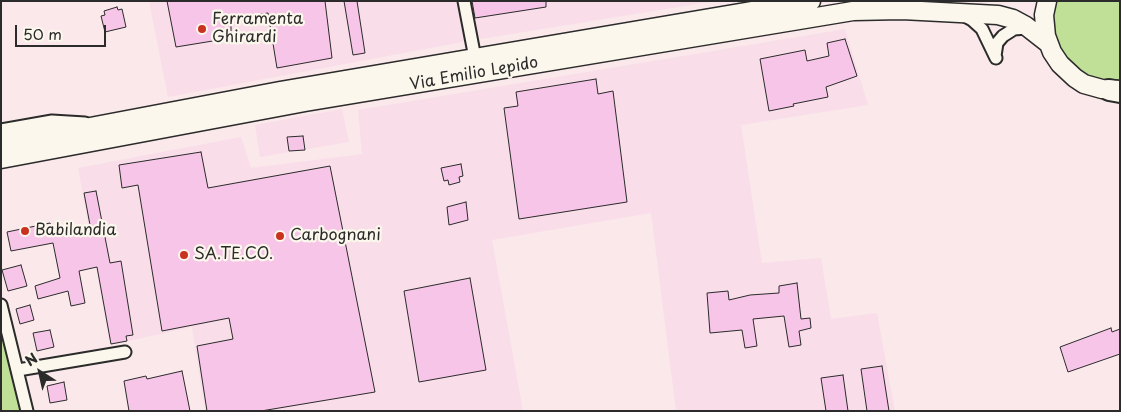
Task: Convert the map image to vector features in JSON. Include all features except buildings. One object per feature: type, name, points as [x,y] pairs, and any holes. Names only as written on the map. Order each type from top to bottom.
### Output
[{"type":"main road","name":"Via Emilio Lepido","points":[[1,144],[288,90],[811,1]]},
{"type":"main road","points":[[1047,1],[1044,26],[1048,44],[1060,64],[1075,78],[1094,87],[1116,91]]},
{"type":"main road","name":"Via Emilio Lepido","points":[[1,159],[305,102],[834,13],[883,9],[1007,17],[1033,30],[1048,44]]},
{"type":"street","points":[[464,1],[475,58]]},
{"type":"street","name":"Via Emilio Lepido","points":[[949,12],[963,15],[976,24],[986,35],[996,58],[997,43],[1005,34],[1020,28],[1033,30]]},
{"type":"street","points":[[1,130],[52,121],[96,124],[114,122]]},
{"type":"street","points":[[1,305],[27,411]]},
{"type":"street","points":[[18,370],[125,352]]},
{"type":"shaded area","points":[[149,1],[716,1],[468,41],[168,97]]},
{"type":"shaded area","points":[[845,29],[868,105],[741,125],[762,263],[821,258],[831,319],[877,313],[895,411],[676,411],[651,213],[492,240],[523,411],[205,411],[192,327],[110,345],[78,168],[241,137],[251,168],[362,154],[358,110]]},
{"type":"shaded area","points":[[342,109],[349,142],[260,157],[255,125]]},
{"type":"green space","points":[[1055,1],[1120,1],[1120,83],[1098,81],[1080,73],[1059,50],[1053,30]]},
{"type":"green space","points":[[1,324],[23,411],[1,411]]},
{"type":"place","name":"Ferramenta Ghirardi","points":[[202,29]]},
{"type":"place","name":"Babilandia","points":[[25,231]]},
{"type":"place","name":"Carbognani","points":[[280,236]]},
{"type":"place","name":"SA.TE.CO.","points":[[184,255]]}]
